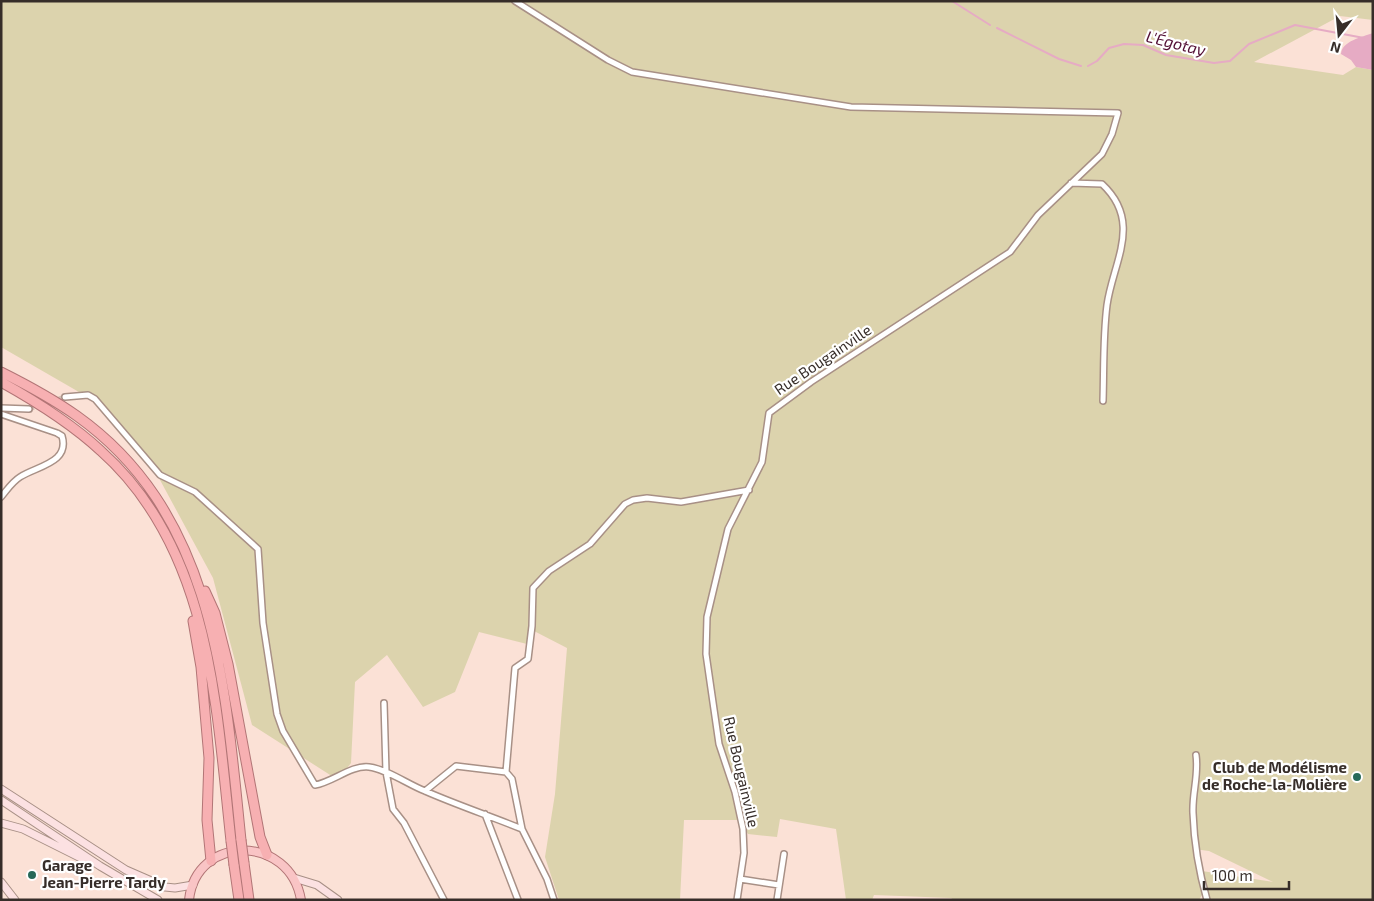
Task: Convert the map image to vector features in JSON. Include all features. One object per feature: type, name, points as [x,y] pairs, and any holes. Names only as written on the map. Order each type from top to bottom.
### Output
[{"type":"highway","points":[[1,372],[56,402],[78,417],[110,444],[136,471],[159,502],[188,555],[215,613],[222,638],[260,837],[268,854]]},
{"type":"highway","points":[[1,382],[57,415],[102,452],[128,478],[157,519],[183,570],[202,634],[217,718],[239,900]]},
{"type":"highway","points":[[157,519],[181,577],[198,641],[209,758],[207,820],[211,861]]},
{"type":"highway","points":[[188,555],[207,614],[220,665],[228,717],[249,900]]},
{"type":"main road","points":[[1,789],[126,870],[165,887],[175,888],[193,885]]},
{"type":"main road","points":[[1,800],[100,866],[158,900]]},
{"type":"main road","points":[[1,823],[18,826],[100,866]]},
{"type":"main road","points":[[189,900],[193,885],[200,872],[211,861],[224,854],[238,850],[253,850],[268,854],[287,868],[294,878],[301,900]]},
{"type":"main road","points":[[294,878],[317,885],[338,900]]},
{"type":"main road","points":[[1,882],[15,900]]},
{"type":"street","name":"Rue Bougainville","points":[[515,1],[608,60],[632,72],[851,107],[1118,112],[1112,134],[1102,154],[1038,215],[1010,252],[811,382],[769,413],[762,462],[728,529],[709,603],[706,632],[706,654],[719,744],[742,821],[744,845],[737,900]]},
{"type":"street","points":[[1072,183],[1102,184],[1114,196],[1125,234],[1107,304],[1103,401]]},
{"type":"street","points":[[65,397],[88,395],[95,399],[160,475],[195,492],[258,549],[263,623],[277,714],[283,731],[315,785],[328,783],[352,770],[368,767],[386,772],[425,791],[522,829]]},
{"type":"street","points":[[1,408],[29,408]]},
{"type":"street","points":[[1,414],[57,433],[62,436],[64,443],[59,457],[19,477],[1,497]]},
{"type":"street","points":[[506,772],[516,668],[525,662],[529,654],[534,584],[548,571],[590,544],[625,504],[633,500],[647,498],[682,502],[749,490]]},
{"type":"street","points":[[384,703],[386,772],[393,809],[404,823],[444,900]]},
{"type":"street","points":[[1196,755],[1198,769],[1193,812],[1200,872],[1207,900]]},
{"type":"street","points":[[425,791],[456,766],[506,772],[512,779],[522,829],[547,879],[554,900]]},
{"type":"street","points":[[486,814],[518,900]]},
{"type":"street","points":[[777,900],[784,854]]},
{"type":"street","points":[[740,879],[779,885]]},
{"type":"shaded area","points":[[1,1],[1373,1],[1373,20],[1340,16],[1254,62],[1343,75],[1356,67],[1373,70],[1373,900],[1210,900],[1202,871],[1273,882],[1209,851],[1194,849],[1203,893],[1199,900],[954,900],[951,898],[874,895],[872,900],[846,900],[836,829],[780,819],[777,837],[748,834],[740,820],[684,820],[680,900],[559,900],[545,857],[555,794],[567,648],[534,631],[527,644],[479,632],[455,692],[423,707],[387,655],[355,682],[351,763],[338,780],[252,725],[213,578],[153,467],[98,403],[1,347]]},
{"type":"shaded area","points":[[1373,33],[1373,70],[1356,67],[1351,60],[1341,54],[1342,50],[1349,43]]},
{"type":"waterway","name":"L'Égotay","points":[[952,1],[990,25]]},
{"type":"waterway","name":"L'Égotay","points":[[1088,66],[1097,61],[1109,48],[1124,44],[1143,45],[1166,55],[1214,63],[1230,61],[1249,44],[1295,25],[1364,38]]},
{"type":"waterway","name":"L'Égotay","points":[[997,28],[1059,59],[1081,66]]},
{"type":"tunnel","points":[[29,409],[65,397]]},
{"type":"place","name":"Club de Modélisme de Roche-la-Molière","points":[[1357,777]]},
{"type":"place","name":"Garage Jean-Pierre Tardy","points":[[32,875]]}]
